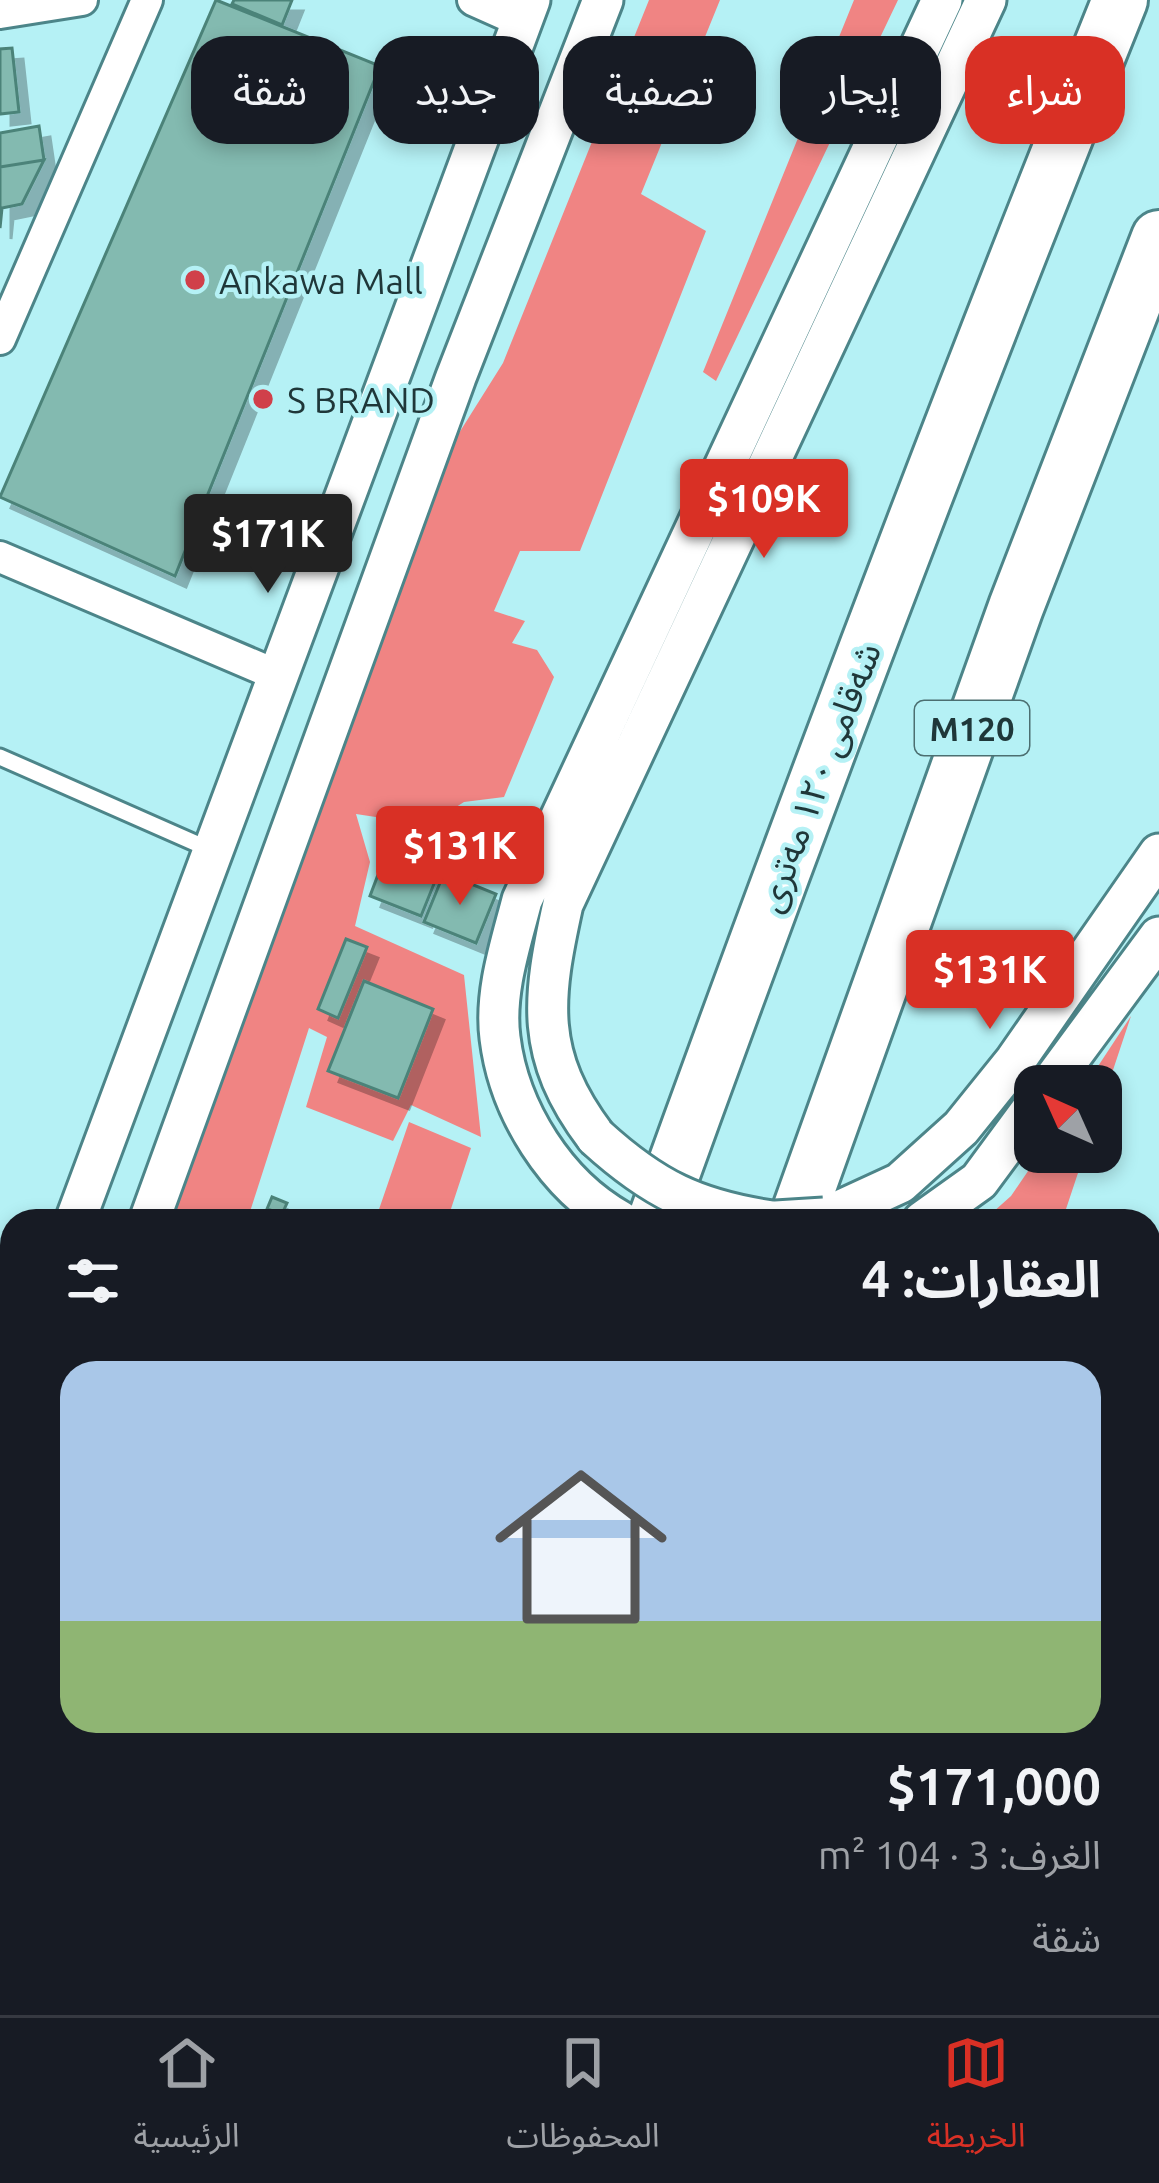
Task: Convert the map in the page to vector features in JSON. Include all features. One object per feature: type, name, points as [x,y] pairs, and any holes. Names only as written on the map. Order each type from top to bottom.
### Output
[{"type":"highway","name":"شەقامی ١٢٠ مەتری","points":[[660,1209],[962,392],[1120,0]]},
{"type":"highway","name":"M120","points":[[814,1209],[1016,607],[1159,238]]},
{"type":"street","points":[[0,13],[82,0]]},
{"type":"street","points":[[0,339],[14,277],[147,0]]},
{"type":"street","points":[[79,1209],[525,10],[473,0]]},
{"type":"street","points":[[153,1209],[456,377],[603,0]]},
{"type":"street","points":[[604,1209],[566,1180],[521,1109],[500,1038],[503,974],[522,900],[943,0]]},
{"type":"street","points":[[710,1209],[676,1197],[633,1171],[596,1137],[570,1102],[550,1048],[545,984],[563,904],[986,0]]},
{"type":"street","points":[[0,557],[279,676]]},
{"type":"street","points":[[837,1209],[900,1183],[961,1128],[1015,1061],[1159,854]]},
{"type":"street","points":[[1065,1065],[1159,937]]},
{"type":"street","points":[[940,1209],[979,1181],[1014,1134]]},
{"type":"lane","points":[[0,757],[211,850]]},
{"type":"shaded area","points":[[649,0],[720,0],[705,36],[635,36]]},
{"type":"shaded area","points":[[854,0],[898,0],[881,36],[839,36]]},
{"type":"shaded area","points":[[591,144],[661,144],[641,194],[706,231],[580,551],[520,551],[494,611],[525,621],[512,643],[537,650],[554,677],[504,797],[464,802],[428,825],[356,814],[370,862],[355,926],[464,975],[481,1137],[411,1105],[393,1141],[306,1107],[327,1037],[309,1028],[251,1209],[175,1209],[454,441],[503,363]]},
{"type":"shaded area","points":[[796,144],[829,144],[716,381],[703,372]]},
{"type":"shaded area","points":[[1131,1016],[1115,1065],[1099,1065]]},
{"type":"shaded area","points":[[409,1122],[471,1148],[451,1209],[379,1209]]},
{"type":"shaded area","points":[[1027,1173],[1078,1173],[1066,1209],[996,1209]]},
{"type":"building","name":"Ankawa Mall","points":[[216,0],[305,36],[200,36]]},
{"type":"building","points":[[234,0],[292,0],[282,25],[232,4]]},
{"type":"building","points":[[12,48],[19,112],[0,114],[0,49]]},
{"type":"building","name":"Ankawa Mall","points":[[349,54],[373,63],[373,83],[349,143]]},
{"type":"building","name":"Ankawa Mall","points":[[191,58],[191,144],[349,144],[175,576],[0,497]]},
{"type":"building","points":[[39,126],[44,160],[0,167],[0,133]]},
{"type":"building","points":[[44,160],[22,204],[2,208],[0,228],[0,167]]},
{"type":"building","points":[[390,843],[442,864],[421,916],[370,896]]},
{"type":"building","points":[[444,873],[496,894],[476,943],[424,922]]},
{"type":"building","points":[[346,939],[367,947],[338,1018],[318,1009]]},
{"type":"building","points":[[364,981],[433,1009],[398,1098],[328,1071]]},
{"type":"building","points":[[272,1197],[287,1203],[284,1209],[267,1209]]},
{"type":"place","name":"Ankawa Mall","points":[[195,280]]},
{"type":"place","name":"S BRAND","points":[[263,399]]}]
